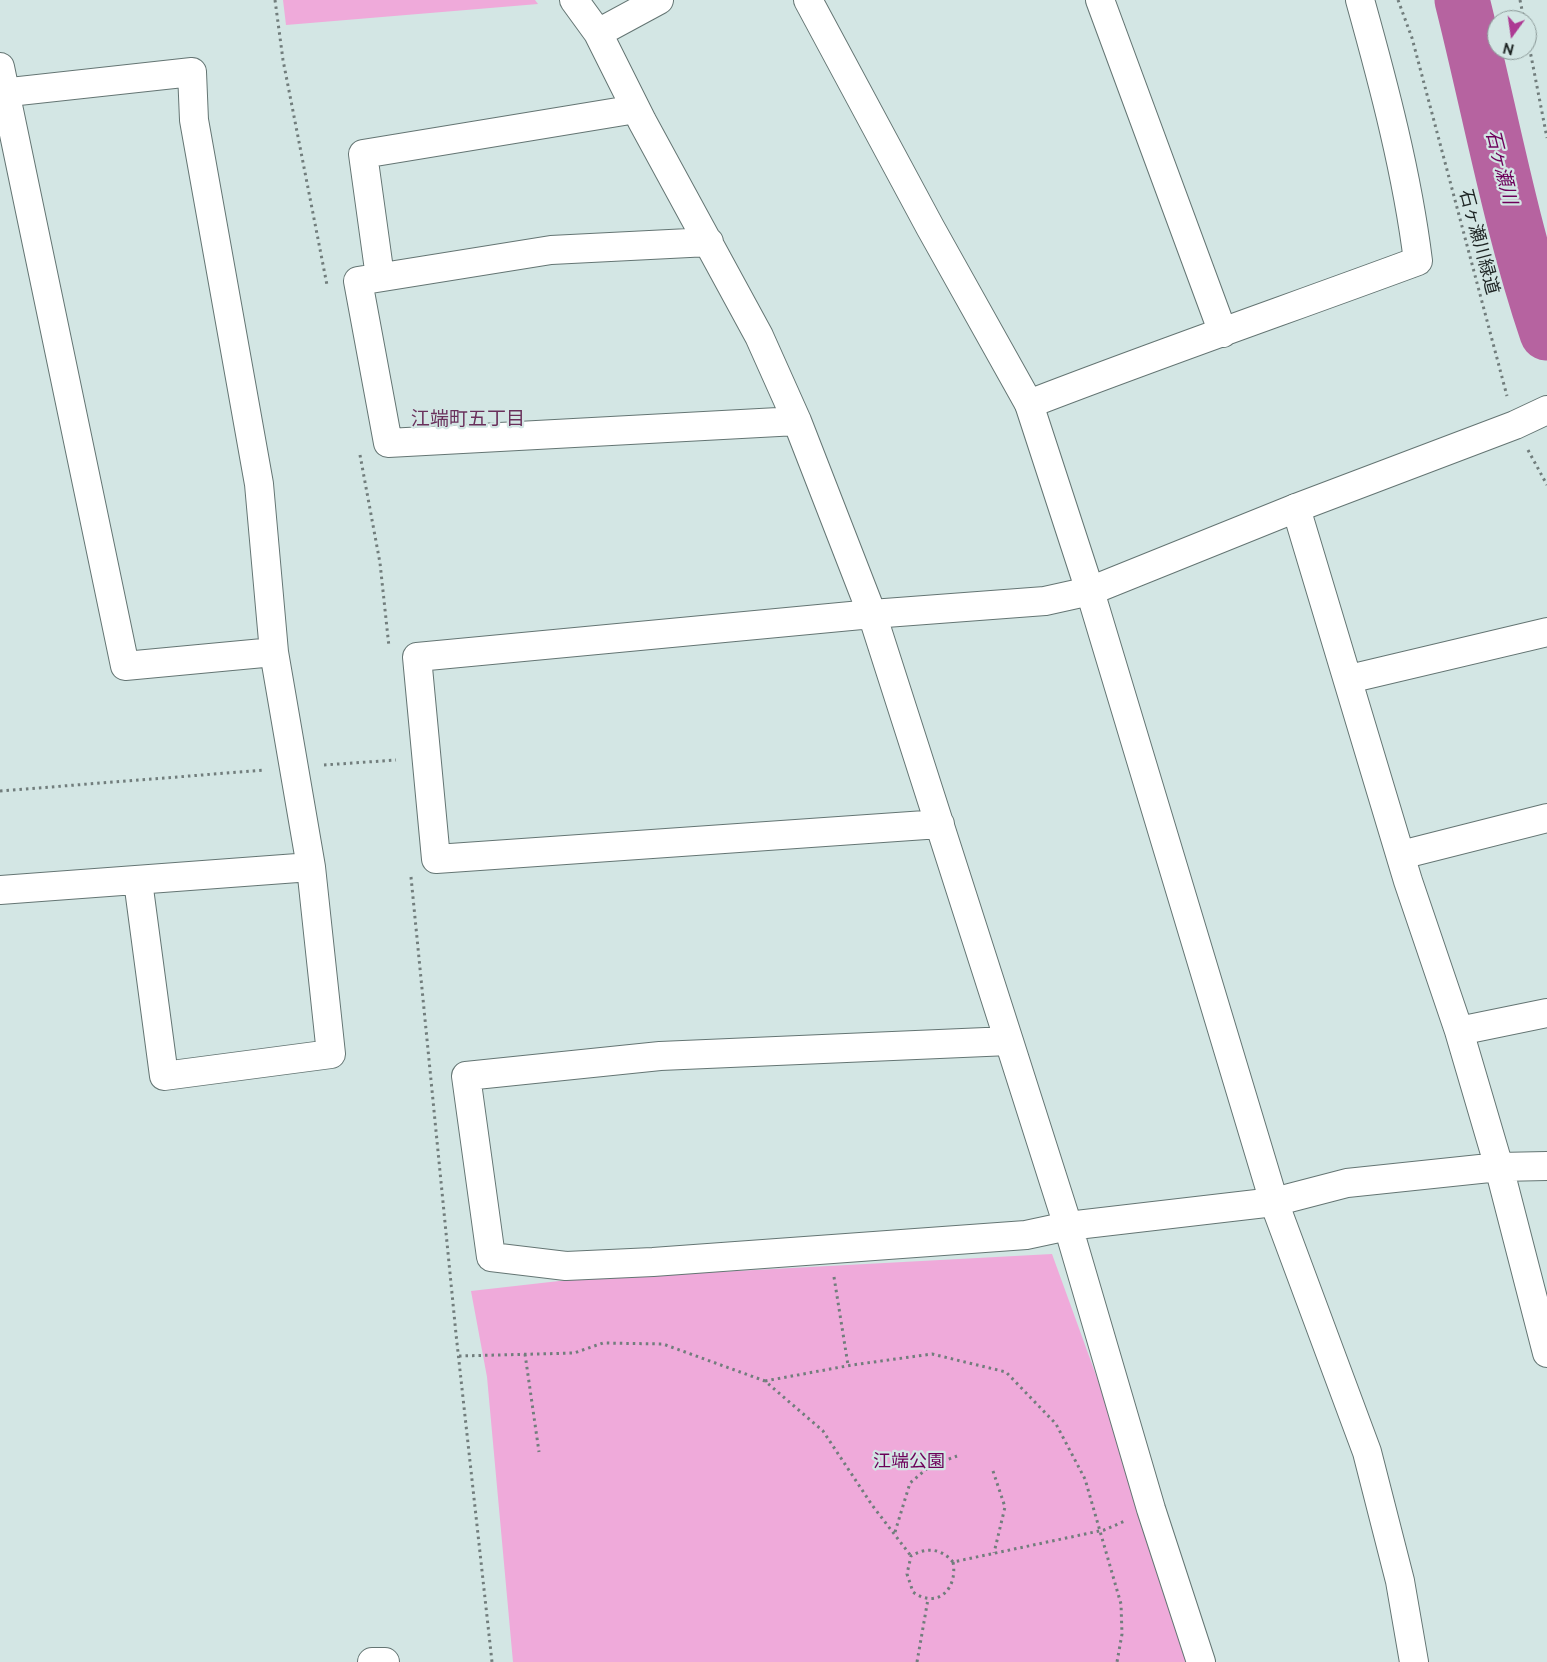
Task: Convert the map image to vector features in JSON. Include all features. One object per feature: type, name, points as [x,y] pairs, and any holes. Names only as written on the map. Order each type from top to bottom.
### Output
[{"type":"street","points":[[574,0],[598,33],[636,109],[759,336],[797,421],[872,614],[1068,1226],[1150,1509],[1201,1662]]},
{"type":"street","points":[[598,33],[659,0]]},
{"type":"street","points":[[808,0],[930,227],[1029,404],[1090,591],[1274,1202],[1367,1452],[1400,1581],[1414,1662]]},
{"type":"street","points":[[1100,0],[1223,333]]},
{"type":"street","points":[[1029,404],[1151,356],[1223,333],[1418,261],[1412,218],[1376,56],[1360,0]]},
{"type":"street","points":[[138,881],[164,1076],[331,1054],[311,867],[274,652],[259,484],[194,120],[192,72],[2,84],[125,666],[274,652]]},
{"type":"street","points":[[380,277],[363,154],[636,109]]},
{"type":"street","points":[[709,242],[552,250],[358,281],[388,443],[797,421]]},
{"type":"street","points":[[940,824],[436,859],[417,657],[872,614],[1045,601],[1090,591],[1296,508],[1515,426],[1547,410]]},
{"type":"street","points":[[1296,508],[1401,855],[1459,1032],[1500,1167],[1547,1353]]},
{"type":"street","points":[[1349,679],[1547,632]]},
{"type":"street","points":[[1401,855],[1547,818]]},
{"type":"street","points":[[0,890],[311,867]]},
{"type":"street","points":[[1459,1032],[1547,1013]]},
{"type":"street","points":[[1009,1041],[660,1056],[466,1076],[491,1258],[566,1266],[653,1262],[1026,1234],[1068,1226],[1274,1202],[1347,1183],[1500,1167],[1547,1166]]},
{"type":"street","points":[[372,1662],[385,1662]]},
{"type":"path","points":[[276,0],[285,70],[328,292]]},
{"type":"path","name":"石ヶ瀬川緑道","points":[[1398,0],[1412,38],[1515,426],[1547,485]]},
{"type":"path","points":[[1532,60],[1547,138]]},
{"type":"path","points":[[358,447],[380,563],[389,652]]},
{"type":"path","points":[[324,766],[400,760]]},
{"type":"path","points":[[0,791],[268,770]]},
{"type":"path","points":[[410,869],[458,1356],[492,1662]]},
{"type":"path","points":[[830,1249],[848,1366]]},
{"type":"path","points":[[458,1356],[574,1353],[603,1343],[662,1344],[765,1381],[823,1431],[872,1505],[911,1556],[907,1574],[910,1587],[917,1596],[935,1599],[952,1585],[955,1572],[952,1562],[946,1555],[926,1549],[911,1556]]},
{"type":"path","points":[[525,1354],[539,1452]]},
{"type":"path","points":[[765,1381],[848,1366],[932,1354],[1006,1372],[1056,1424],[1085,1479],[1121,1604],[1122,1634],[1117,1662]]},
{"type":"path","points":[[895,1533],[910,1483],[930,1466],[957,1456]]},
{"type":"path","points":[[993,1470],[1005,1507],[994,1553]]},
{"type":"path","points":[[952,1562],[1101,1531],[1150,1509]]},
{"type":"path","points":[[917,1662],[928,1599]]},
{"type":"green space","points":[[283,0],[535,0],[538,4],[286,25]]},
{"type":"green space","name":"江端公園","points":[[1052,1254],[1125,1455],[1187,1662],[513,1662],[487,1377],[471,1291],[568,1280]]},
{"type":"waterway","name":"石ヶ瀬川","points":[[1462,0],[1511,209],[1547,333]]},
{"type":"district","name":"江端町五丁目","points":[[468,419]]}]
